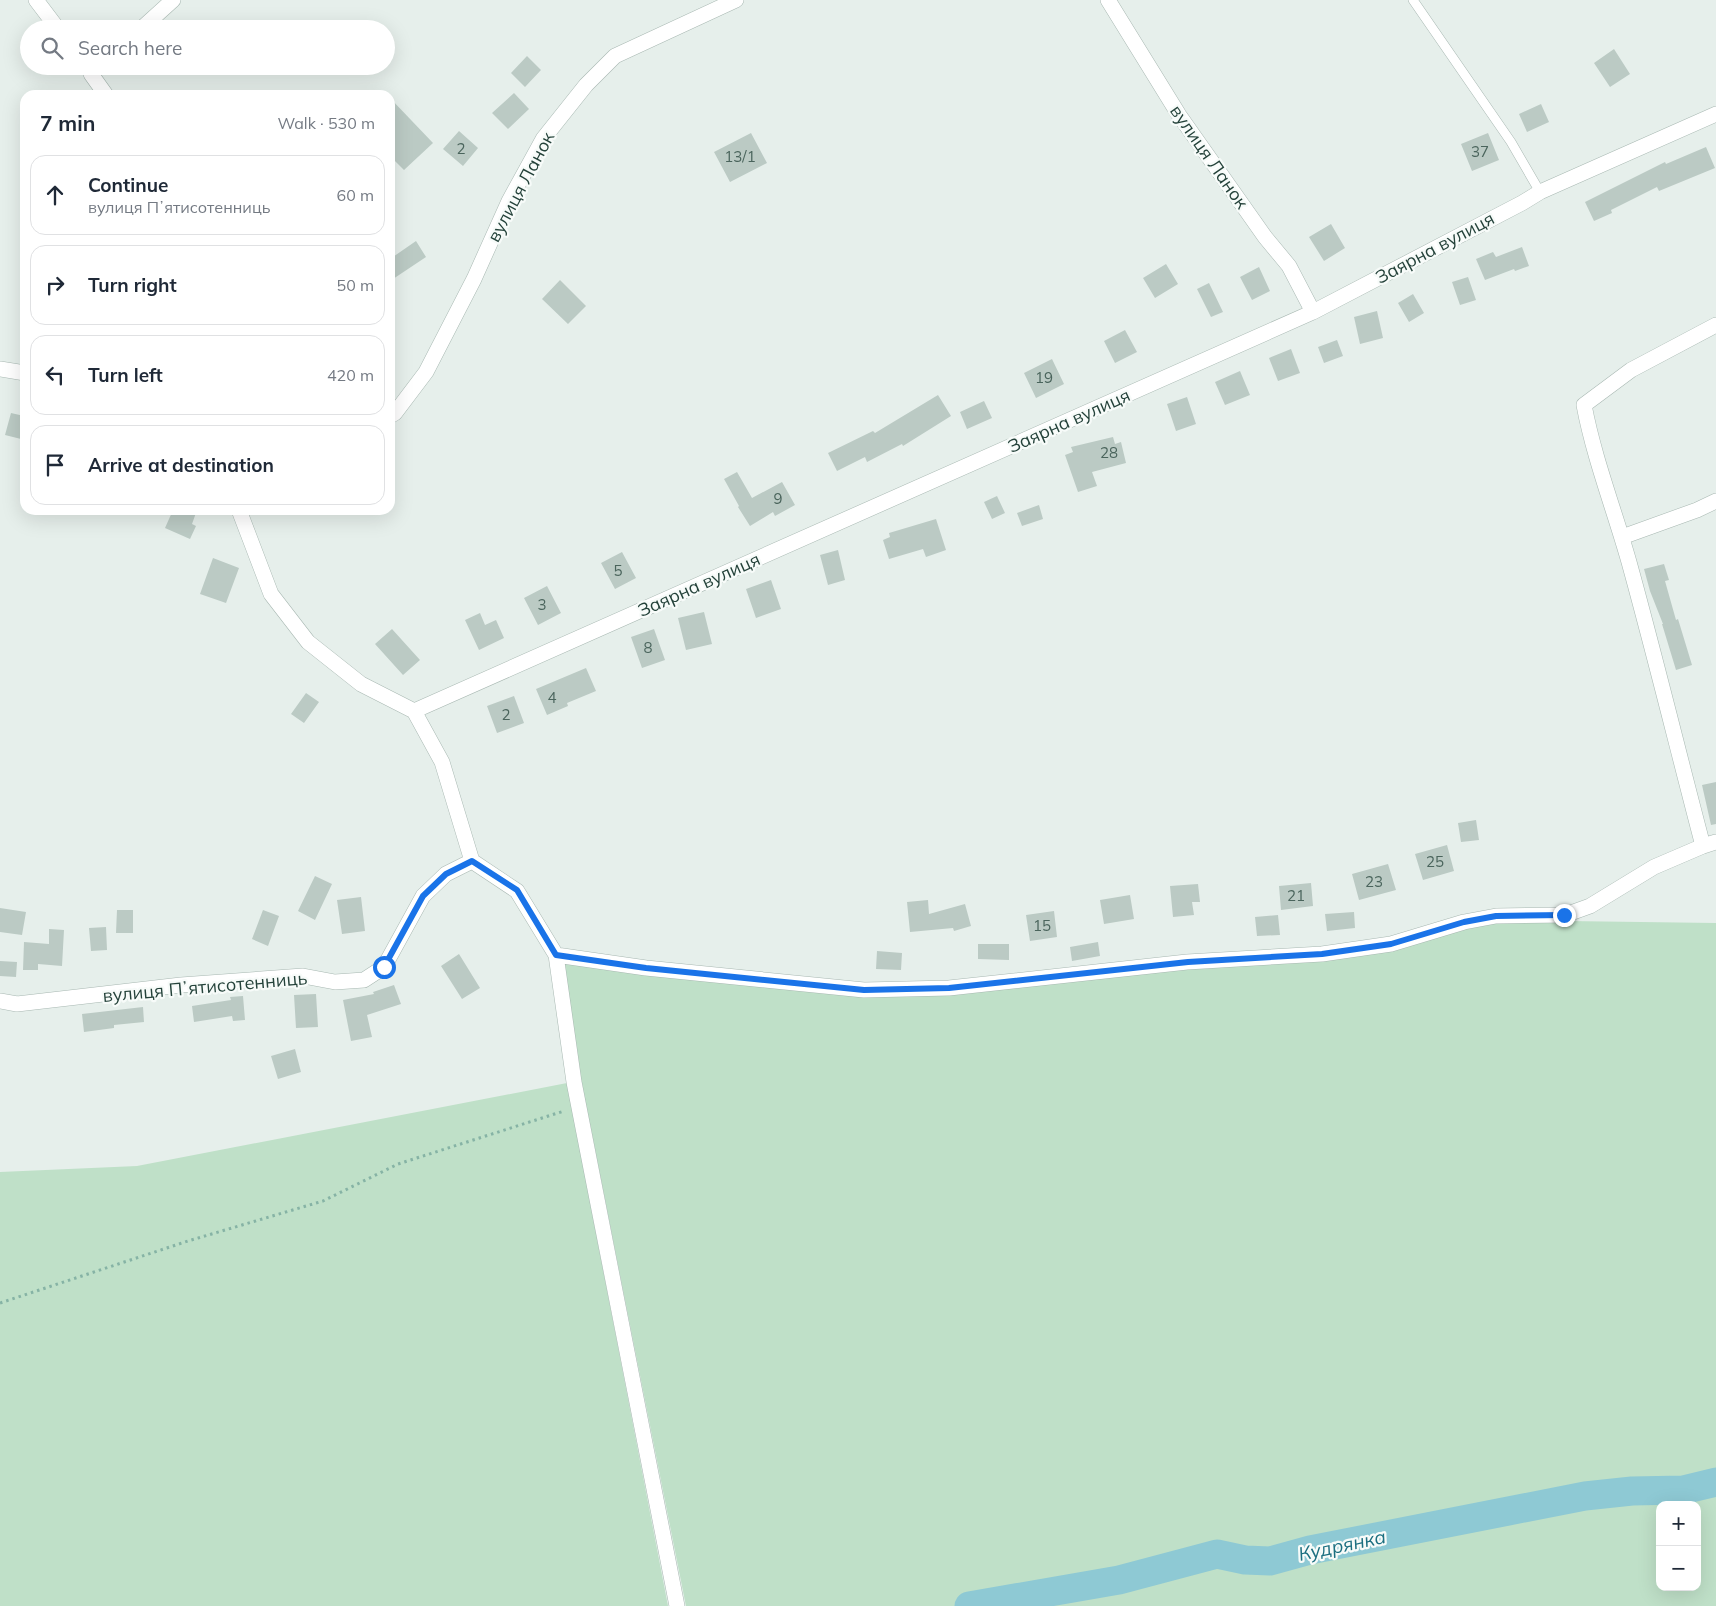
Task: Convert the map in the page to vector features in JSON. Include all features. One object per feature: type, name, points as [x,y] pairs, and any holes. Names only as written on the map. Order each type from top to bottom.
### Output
[{"type":"street","points":[[36,0],[51,20]]},
{"type":"street","points":[[151,20],[173,0]]},
{"type":"street","name":"вулиця Ланок","points":[[395,414],[426,372],[474,279],[509,201],[543,139],[586,84],[615,56],[736,0]]},
{"type":"street","name":"вулиця Ланок","points":[[1108,0],[1179,115],[1265,237],[1289,266],[1313,312]]},
{"type":"street","points":[[95,75],[103,90]]},
{"type":"street","name":"Заярна вулиця","points":[[414,711],[1313,312],[1513,208],[1540,192],[1716,114]]},
{"type":"street","points":[[556,955],[646,968],[864,990],[949,988],[1188,962],[1322,954],[1391,944],[1464,922],[1496,916],[1564,915],[1590,906],[1654,867],[1709,844],[1622,537],[1589,434],[1584,404],[1631,370],[1716,325]]},
{"type":"street","points":[[0,369],[20,372]]},
{"type":"street","points":[[1622,537],[1697,510],[1716,501]]},
{"type":"street","points":[[241,515],[271,594],[308,642],[361,684],[414,711],[442,762],[472,861],[517,890],[556,955],[579,1107],[677,1606]]},
{"type":"street","name":"вулиця Пʼятисотенниць","points":[[0,1001],[16,1004],[181,985],[303,976],[336,982],[364,980],[384,967],[423,896],[446,874],[472,861]]},
{"type":"lane","points":[[1413,0],[1511,142],[1540,192]]},
{"type":"path","points":[[0,1303],[188,1241],[323,1201],[398,1164],[579,1107]]},
{"type":"green space","points":[[1497,921],[1716,923],[1716,1606],[686,1606],[581,1079],[564,962],[864,995],[1188,967]]},
{"type":"green space","points":[[567,1083],[668,1606],[0,1606],[0,1172],[137,1166]]},
{"type":"building","points":[[1614,49],[1630,74],[1610,87],[1594,63]]},
{"type":"building","points":[[527,56],[541,70],[525,87],[511,73]]},
{"type":"building","points":[[514,93],[529,109],[508,129],[492,113]]},
{"type":"building","points":[[395,103],[433,143],[404,170],[395,161]]},
{"type":"building","points":[[1541,104],[1549,122],[1527,132],[1519,114]]},
{"type":"building","points":[[459,131],[478,148],[463,166],[443,149]]},
{"type":"building","points":[[751,133],[767,163],[730,182],[714,152]]},
{"type":"building","points":[[1488,133],[1499,160],[1472,171],[1461,144]]},
{"type":"building","points":[[1706,147],[1715,168],[1659,191],[1657,187],[1611,210],[1612,213],[1594,221],[1585,202],[1665,162],[1666,164]]},
{"type":"building","points":[[1331,224],[1345,248],[1324,261],[1309,237]]},
{"type":"building","points":[[416,241],[426,257],[395,278],[395,256]]},
{"type":"building","points":[[1522,247],[1529,266],[1515,271],[1514,269],[1485,280],[1476,259],[1493,252],[1496,257]]},
{"type":"building","points":[[1166,264],[1178,284],[1155,298],[1143,278]]},
{"type":"building","points":[[1259,267],[1270,291],[1252,300],[1240,277]]},
{"type":"building","points":[[1468,277],[1476,300],[1460,305],[1452,282]]},
{"type":"building","points":[[560,280],[586,306],[568,324],[542,299]]},
{"type":"building","points":[[1209,283],[1223,312],[1211,317],[1197,289]]},
{"type":"building","points":[[1413,294],[1424,313],[1409,322],[1398,303]]},
{"type":"building","points":[[1377,311],[1383,338],[1360,344],[1354,317]]},
{"type":"building","points":[[1125,330],[1137,352],[1115,363],[1104,341]]},
{"type":"building","points":[[1337,340],[1343,356],[1324,363],[1318,347]]},
{"type":"building","points":[[1291,349],[1300,373],[1278,381],[1269,358]]},
{"type":"building","points":[[1052,359],[1064,384],[1036,398],[1024,373]]},
{"type":"building","points":[[1240,371],[1250,395],[1225,405],[1215,382]]},
{"type":"building","points":[[938,395],[951,416],[903,446],[902,444],[867,462],[865,457],[837,471],[828,453],[873,431],[875,433]]},
{"type":"building","points":[[1187,397],[1196,424],[1176,431],[1167,404]]},
{"type":"building","points":[[984,401],[992,418],[967,429],[960,412]]},
{"type":"building","points":[[11,413],[20,415],[20,439],[5,435]]},
{"type":"building","points":[[1113,437],[1115,444],[1121,442],[1126,463],[1092,472],[1097,486],[1078,492],[1065,455],[1073,452],[1071,447]]},
{"type":"building","points":[[737,472],[752,498],[782,482],[795,505],[775,516],[773,512],[750,526],[724,479]]},
{"type":"building","points":[[997,496],[1005,513],[992,519],[984,502]]},
{"type":"building","points":[[1039,505],[1043,519],[1022,526],[1017,513]]},
{"type":"building","points":[[171,515],[195,515],[192,524],[196,526],[190,539],[165,528]]},
{"type":"building","points":[[936,519],[946,550],[926,557],[923,549],[889,559],[883,540],[890,537],[889,533]]},
{"type":"building","points":[[838,550],[845,580],[828,585],[820,555]]},
{"type":"building","points":[[622,552],[636,578],[615,589],[601,563]]},
{"type":"building","points":[[213,558],[239,568],[226,603],[200,594]]},
{"type":"building","points":[[1664,564],[1669,580],[1665,581],[1692,665],[1676,670],[1663,624],[1650,591],[1644,569]]},
{"type":"building","points":[[771,580],[781,609],[756,618],[746,589]]},
{"type":"building","points":[[547,586],[561,613],[538,625],[524,598]]},
{"type":"building","points":[[704,612],[712,644],[686,650],[678,618]]},
{"type":"building","points":[[480,613],[485,625],[496,620],[504,638],[479,650],[465,620]]},
{"type":"building","points":[[392,629],[420,660],[403,675],[375,644]]},
{"type":"building","points":[[654,629],[665,660],[642,668],[631,637]]},
{"type":"building","points":[[586,668],[596,691],[567,703],[568,706],[547,715],[536,689]]},
{"type":"building","points":[[306,693],[319,702],[304,723],[291,714]]},
{"type":"building","points":[[514,696],[524,723],[497,733],[487,706]]},
{"type":"building","points":[[1716,782],[1716,824],[1711,825],[1702,785]]},
{"type":"building","points":[[1476,820],[1479,840],[1461,842],[1458,823]]},
{"type":"building","points":[[1447,845],[1454,871],[1423,880],[1415,854]]},
{"type":"building","points":[[1388,864],[1396,890],[1359,900],[1352,874]]},
{"type":"building","points":[[315,876],[332,884],[315,920],[298,911]]},
{"type":"building","points":[[1311,883],[1313,906],[1281,910],[1279,886]]},
{"type":"building","points":[[1198,884],[1200,902],[1192,902],[1194,915],[1173,917],[1170,886]]},
{"type":"building","points":[[1130,895],[1134,919],[1104,924],[1100,900]]},
{"type":"building","points":[[361,897],[365,931],[342,934],[337,900]]},
{"type":"building","points":[[928,900],[929,914],[965,904],[971,926],[954,931],[953,928],[910,932],[907,902]]},
{"type":"building","points":[[0,908],[26,912],[22,935],[0,932]]},
{"type":"building","points":[[117,910],[133,910],[133,933],[116,933]]},
{"type":"building","points":[[263,910],[279,916],[268,946],[252,939]]},
{"type":"building","points":[[1054,911],[1057,937],[1030,941],[1026,915]]},
{"type":"building","points":[[1354,912],[1355,928],[1327,931],[1325,914]]},
{"type":"building","points":[[1278,915],[1280,935],[1257,936],[1255,917]]},
{"type":"building","points":[[106,927],[107,950],[91,951],[89,928]]},
{"type":"building","points":[[49,929],[64,930],[62,966],[38,964],[38,970],[23,970],[24,942],[49,944]]},
{"type":"building","points":[[1098,942],[1100,956],[1072,961],[1070,947]]},
{"type":"building","points":[[978,944],[1009,944],[1009,960],[978,959]]},
{"type":"building","points":[[877,951],[902,953],[901,970],[876,969]]},
{"type":"building","points":[[459,954],[480,988],[462,999],[441,966]]},
{"type":"building","points":[[0,961],[17,962],[16,977],[0,976]]},
{"type":"building","points":[[394,985],[401,1004],[367,1015],[372,1037],[351,1041],[343,1000],[374,994],[373,992]]},
{"type":"building","points":[[316,994],[318,1027],[296,1028],[294,995]]},
{"type":"building","points":[[243,996],[245,1020],[233,1021],[232,1016],[194,1022],[192,1006],[231,1000],[230,997]]},
{"type":"building","points":[[143,1007],[144,1022],[114,1025],[114,1028],[84,1032],[82,1014]]},
{"type":"building","points":[[295,1049],[301,1072],[278,1079],[271,1056]]},
{"type":"waterway","name":"Кудрянка","points":[[969,1606],[1119,1580],[1217,1554],[1245,1560],[1270,1561],[1310,1550],[1585,1496],[1632,1491],[1683,1490],[1716,1482]]},
{"type":"route","points":[[384,967],[423,896],[446,874],[472,861],[517,890],[556,955],[646,968],[864,990],[949,988],[1188,962],[1322,954],[1391,944],[1464,922],[1496,916],[1564,915]]}]
